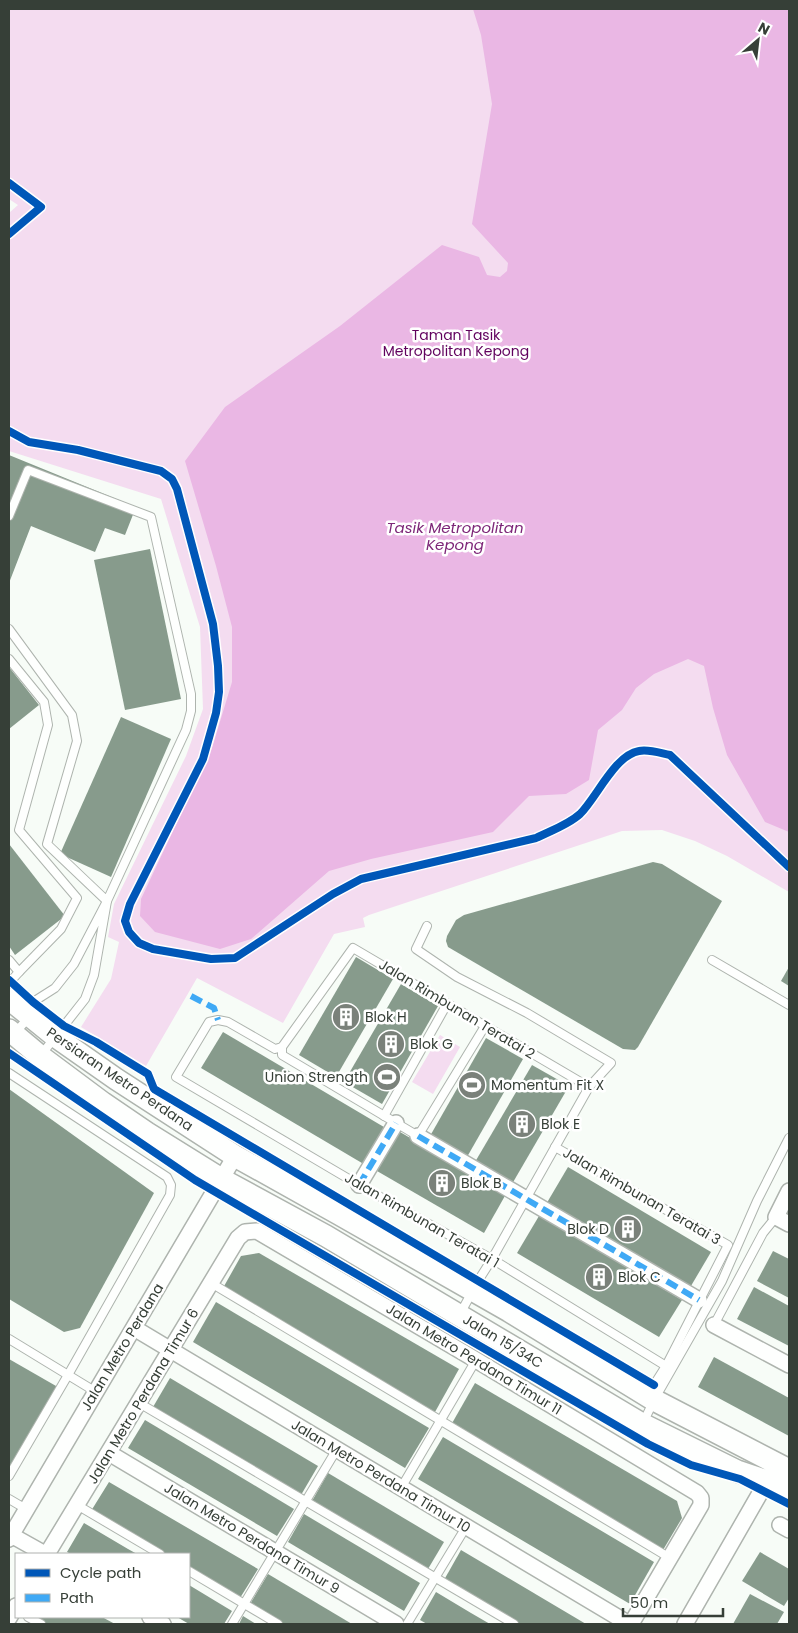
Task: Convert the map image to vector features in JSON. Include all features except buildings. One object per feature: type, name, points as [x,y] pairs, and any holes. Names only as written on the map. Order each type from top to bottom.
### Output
[{"type":"street","name":"Persiaran Metro Perdana","points":[[9,999],[56,1037],[116,1079],[234,1156]]},
{"type":"street","name":"Persiaran Metro Perdana","points":[[11,1032],[40,1056],[148,1134],[221,1179]]},
{"type":"street","points":[[359,1185],[390,1120]]},
{"type":"street","points":[[418,1136],[699,1300]]},
{"type":"street","name":"Jalan Metro Perdana","points":[[10,1537],[234,1156]]},
{"type":"street","name":"Jalan 15/34C","points":[[234,1156],[474,1291],[654,1400],[778,1471],[789,1491]]},
{"type":"street","name":"Jalan 15/34C","points":[[221,1179],[326,1236],[642,1424],[737,1471],[778,1471]]},
{"type":"street","points":[[783,1220],[789,1191]]},
{"type":"street","name":"Jalan Metro Perdana Timur 11","points":[[238,1238],[245,1232],[257,1232],[476,1360],[697,1493],[702,1505],[670,1558]]},
{"type":"street","name":"Jalan Metro Perdana Timur 6","points":[[47,1553],[238,1238]]},
{"type":"street","points":[[714,1325],[789,1365]]},
{"type":"street","name":"Jalan Metro Perdana Timur 10","points":[[134,1328],[630,1624]]},
{"type":"street","name":"Jalan Metro Perdana Timur 9","points":[[109,1452],[396,1624]]},
{"type":"street","points":[[685,1624],[778,1471]]},
{"type":"street","points":[[10,1537],[44,1553]]},
{"type":"street","points":[[630,1624],[670,1558]]},
{"type":"street","points":[[152,1618],[163,1624]]},
{"type":"lane","points":[[9,516],[28,470],[151,517],[192,694],[191,711],[186,730],[107,901],[74,964],[55,988],[33,1002],[30,1016],[11,1032]]},
{"type":"lane","points":[[9,629],[72,715],[77,741],[47,844],[107,901]]},
{"type":"lane","points":[[9,659],[44,702],[48,725],[19,830],[77,898],[61,929],[9,983]]},
{"type":"lane","points":[[40,1056],[85,999],[94,975],[107,901]]},
{"type":"lane","points":[[427,926],[416,949],[457,977],[527,1013],[611,1063],[589,1087],[460,1315]]},
{"type":"lane","name":"Jalan Rimbunan Teratai 2","points":[[282,1047],[354,948],[589,1087]]},
{"type":"lane","points":[[9,960],[20,972]]},
{"type":"lane","points":[[712,960],[789,1005]]},
{"type":"lane","points":[[390,1120],[447,1004]]},
{"type":"lane","name":"Jalan Rimbunan Teratai 1","points":[[282,1047],[275,1049],[228,1022],[218,1020],[209,1022],[176,1077],[359,1185],[492,1259],[666,1366]]},
{"type":"lane","points":[[282,1047],[282,1055],[418,1136],[485,1026]]},
{"type":"lane","points":[[9,1073],[167,1177],[170,1185],[170,1195],[9,1476]]},
{"type":"lane","points":[[642,1424],[722,1281],[757,1201],[789,1138]]},
{"type":"lane","name":"Jalan Rimbunan Teratai 3","points":[[555,1147],[728,1245],[699,1300]]},
{"type":"lane","points":[[714,1325],[762,1234],[783,1220]]},
{"type":"lane","points":[[211,1283],[670,1558]]},
{"type":"lane","points":[[654,1400],[654,1385],[666,1366],[699,1300]]},
{"type":"lane","points":[[9,1339],[96,1392]]},
{"type":"lane","points":[[401,1488],[476,1360]]},
{"type":"lane","points":[[139,1403],[514,1624]]},
{"type":"lane","points":[[232,1624],[337,1449]]},
{"type":"lane","points":[[9,1499],[26,1509]]},
{"type":"lane","points":[[77,1505],[158,1553]]},
{"type":"lane","points":[[407,1624],[466,1527]]},
{"type":"lane","points":[[190,1572],[278,1624]]},
{"type":"lane","points":[[30,1618],[41,1624]]},
{"type":"green space","name":"Tasik Metropolitan Kepong","points":[[9,9],[789,9],[789,892],[727,856],[695,841],[662,830],[622,831],[369,915],[363,918],[365,927],[334,934],[283,1023],[197,978],[146,1066],[81,1027],[111,979],[119,942],[108,937],[114,904],[186,756],[203,709],[200,627],[161,499],[9,451],[9,213],[18,205],[9,199]]},
{"type":"green space","points":[[440,1035],[460,1047],[433,1094],[412,1082]]},
{"type":"water","name":"Tasik Metropolitan Kepong","points":[[473,9],[789,9],[789,832],[765,822],[727,755],[713,708],[704,666],[688,659],[654,674],[636,688],[622,710],[598,730],[589,780],[566,794],[529,796],[493,832],[371,859],[329,871],[251,939],[220,949],[155,932],[140,916],[141,899],[212,748],[232,682],[232,627],[185,461],[225,407],[340,326],[442,245],[479,257],[487,275],[500,277],[507,271],[508,263],[472,224],[492,104],[481,35]]},
{"type":"marked path","points":[[191,996],[214,1008],[218,1020]]},
{"type":"marked path","points":[[359,1185],[396,1123]]},
{"type":"marked path","points":[[418,1136],[699,1300]]},
{"type":"cycle path","points":[[9,183],[41,207],[9,234]]},
{"type":"cycle path","points":[[9,431],[29,442],[78,450],[161,471],[172,479],[177,489],[213,624],[219,692],[216,713],[203,759],[130,904],[125,921],[129,932],[139,943],[153,949],[211,959],[235,958],[333,894],[361,879],[536,838],[564,825],[580,814],[622,760],[630,754],[639,751],[670,755],[789,867]]},
{"type":"cycle path","points":[[9,980],[64,1026],[96,1042],[148,1074],[154,1089],[654,1385]]},
{"type":"cycle path","points":[[9,1053],[195,1180],[648,1444],[691,1465],[740,1479],[789,1504]]},
{"type":"place","name":"Blok H","points":[[346,1017]]},
{"type":"place","name":"Blok G","points":[[391,1044]]},
{"type":"place","name":"Union Strength","points":[[387,1077]]},
{"type":"place","name":"Momentum Fit X","points":[[472,1085]]},
{"type":"place","name":"Blok E","points":[[522,1124]]},
{"type":"place","name":"Blok B","points":[[442,1183]]},
{"type":"place","name":"Blok D","points":[[628,1229]]},
{"type":"place","name":"Blok C","points":[[599,1277]]},
{"type":"park label","name":"Taman Tasik Metropolitan Kepong","points":[[456,344]]}]
